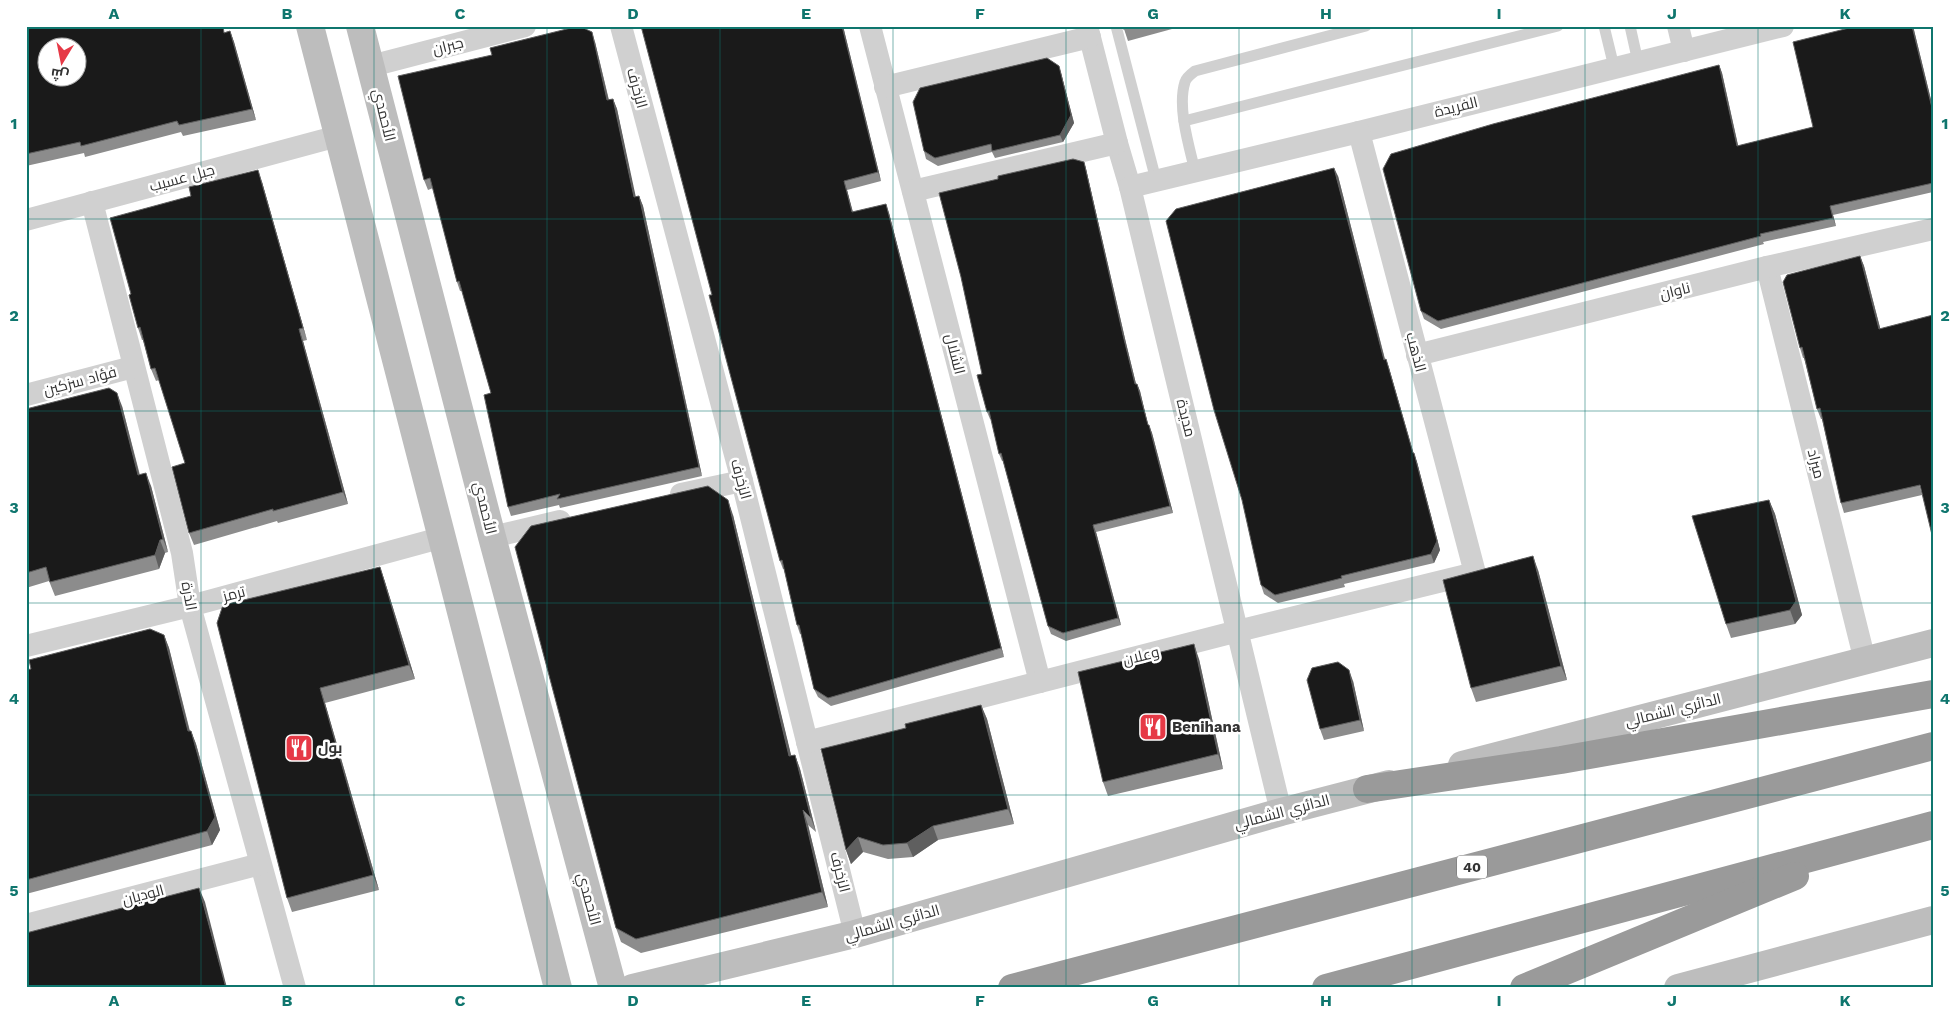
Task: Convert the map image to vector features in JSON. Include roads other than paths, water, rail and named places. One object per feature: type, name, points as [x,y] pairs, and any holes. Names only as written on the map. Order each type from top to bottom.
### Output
[{"type":"highway","points":[[1367,790],[1561,760],[1933,694]]},
{"type":"highway","name":"40","points":[[1012,988],[1933,746]]},
{"type":"highway","points":[[1326,988],[1933,825]]},
{"type":"highway","points":[[1524,988],[1904,832]]},
{"type":"street","points":[[310,26],[440,538],[558,988]]},
{"type":"street","name":"الأحمدي","points":[[360,26],[492,537],[613,988]]},
{"type":"street","name":"جبران","points":[[371,66],[525,26]]},
{"type":"street","name":"الزخرف","points":[[621,26],[742,481],[855,934]]},
{"type":"street","name":"الشلال","points":[[870,26],[1040,682]]},
{"type":"street","points":[[1678,26],[1684,51]]},
{"type":"street","name":"الفريدة","points":[[1130,187],[1359,132],[1782,26]]},
{"type":"street","points":[[886,87],[1089,32]]},
{"type":"street","name":"مديدة","points":[[1089,32],[1116,143],[1130,187],[1280,812]]},
{"type":"street","name":"الذهب","points":[[1359,132],[1475,573]]},
{"type":"street","name":"جبل عسيب","points":[[26,220],[338,136]]},
{"type":"street","points":[[913,191],[1116,143]]},
{"type":"street","name":"الذرة","points":[[92,202],[182,553],[190,606],[295,988]]},
{"type":"street","name":"ناوان","points":[[1417,356],[1767,267],[1933,229]]},
{"type":"street","name":"ميراد","points":[[1767,267],[1865,661]]},
{"type":"street","name":"فؤاد سزكين","points":[[26,395],[133,367]]},
{"type":"street","points":[[665,498],[742,481]]},
{"type":"street","points":[[492,537],[579,517]]},
{"type":"street","name":"ترمز","points":[[26,646],[190,606],[440,538]]},
{"type":"street","name":"وعلان","points":[[807,742],[1238,631],[1475,573]]},
{"type":"street","name":"الدائري الشمالي","points":[[632,988],[855,934],[1280,812],[1933,643]]},
{"type":"street","name":"الوديان","points":[[26,925],[260,864]]},
{"type":"street","points":[[1678,988],[1933,920]]},
{"type":"lane","points":[[1116,26],[1156,180]]},
{"type":"lane","points":[[1195,171],[1184,121],[1183,96],[1185,81],[1195,71],[1366,26]]},
{"type":"lane","points":[[1184,121],[1558,26]]},
{"type":"lane","points":[[1604,26],[1614,67]]},
{"type":"lane","points":[[1630,26],[1638,62]]},
{"type":"place","name":"Benihana","points":[[1153,727]]},
{"type":"place","name":"بول","points":[[299,748]]}]
